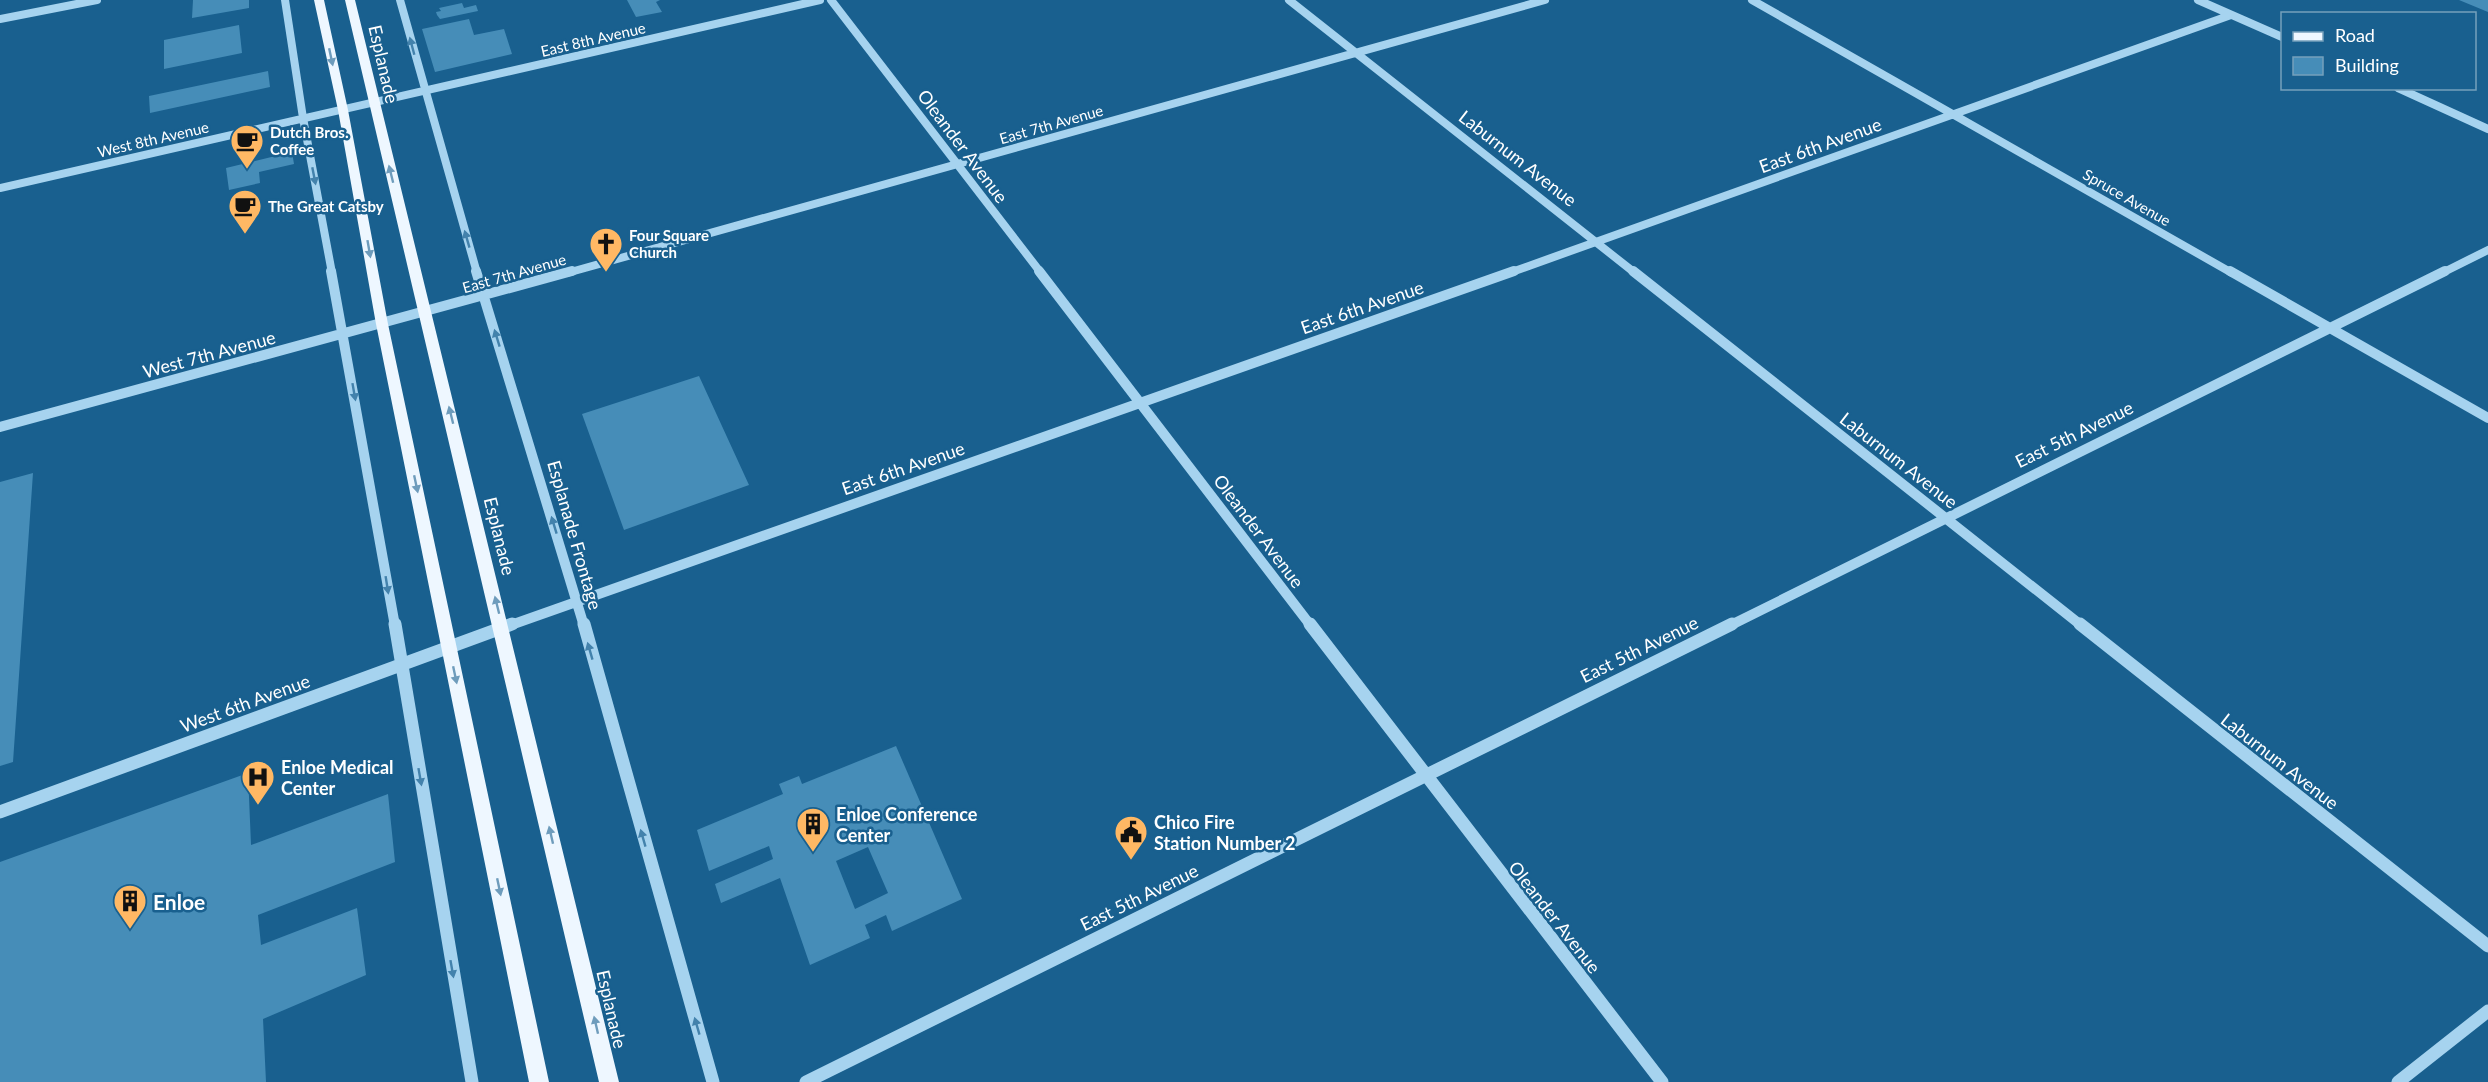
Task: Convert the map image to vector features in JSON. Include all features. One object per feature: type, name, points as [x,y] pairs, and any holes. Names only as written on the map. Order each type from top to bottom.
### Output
[{"type":"main road","points":[[319,0],[343,110],[382,324],[539,1082]]},
{"type":"main road","name":"Esplanade","points":[[350,0],[609,1082]]},
{"type":"street","points":[[0,19],[75,2],[97,0]]},
{"type":"street","points":[[285,0],[303,118],[344,335],[472,1082]]},
{"type":"street","name":"Esplanade Frontage","points":[[400,0],[424,92],[483,295],[577,601],[713,1082]]},
{"type":"street","name":"East 8th Avenue","points":[[373,103],[820,0]]},
{"type":"street","name":"Oleander Avenue","points":[[831,0],[1662,1082]]},
{"type":"street","name":"Laburnum Avenue","points":[[1289,0],[1358,52],[2488,946]]},
{"type":"street","name":"East 7th Avenue","points":[[426,312],[1545,0]]},
{"type":"street","name":"Spruce Avenue","points":[[1752,0],[2488,418]]},
{"type":"street","points":[[2198,0],[2281,37]]},
{"type":"street","name":"East 6th Avenue","points":[[502,628],[1597,242],[2231,15]]},
{"type":"street","points":[[2402,90],[2488,129]]},
{"type":"street","name":"West 8th Avenue","points":[[0,187],[373,103]]},
{"type":"street","name":"East 5th Avenue","points":[[806,1082],[2488,250]]},
{"type":"street","name":"West 7th Avenue","points":[[0,427],[426,312]]},
{"type":"street","name":"West 6th Avenue","points":[[0,812],[502,628]]},
{"type":"street","points":[[2398,1082],[2488,1011]]},
{"type":"building","points":[[193,0],[249,0],[249,8],[192,18]]},
{"type":"building","points":[[627,0],[660,0],[656,2],[662,12],[636,17]]},
{"type":"building","points":[[2459,0],[2488,0],[2488,12]]},
{"type":"building","points":[[462,3],[464,8],[476,5],[478,11],[440,19],[437,15],[436,12],[441,11],[439,8]]},
{"type":"building","points":[[469,19],[474,35],[504,29],[512,54],[435,72],[422,29]]},
{"type":"building","points":[[239,25],[242,53],[164,69],[164,40]]},
{"type":"building","points":[[268,71],[270,87],[150,113],[149,96]]},
{"type":"building","name":"Dutch Bros. Coffee","points":[[292,152],[294,164],[259,172],[260,183],[229,190],[226,168]]},
{"type":"building","points":[[699,376],[749,485],[624,530],[582,414]]},
{"type":"building","points":[[33,473],[13,762],[0,766],[0,482]]},
{"type":"building","name":"Enloe Conference Center","points":[[896,746],[962,899],[892,931],[886,915],[865,925],[870,938],[810,965],[780,878],[721,903],[715,884],[773,859],[769,846],[709,871],[697,830],[783,794],[779,784],[799,776],[802,784]],"holes":[[[868,847],[888,893],[855,909],[836,861]]]},
{"type":"building","name":"Enloe Medical Center","points":[[248,773],[251,845],[388,794],[395,862],[258,915],[261,945],[357,908],[366,975],[263,1019],[266,1082],[0,1082],[0,862]]},
{"type":"place","name":"Dutch Bros. Coffee","points":[[247,170]]},
{"type":"place","name":"The Great Catsby","points":[[245,235]]},
{"type":"place","name":"Four Square Church","points":[[606,273]]},
{"type":"place","name":"Enloe Medical Center","points":[[258,806]]},
{"type":"place","name":"Enloe Conference Center","points":[[813,853]]},
{"type":"place","name":"Chico Fire Station Number 2","points":[[1131,861]]},
{"type":"place","name":"Enloe","points":[[130,930]]}]
